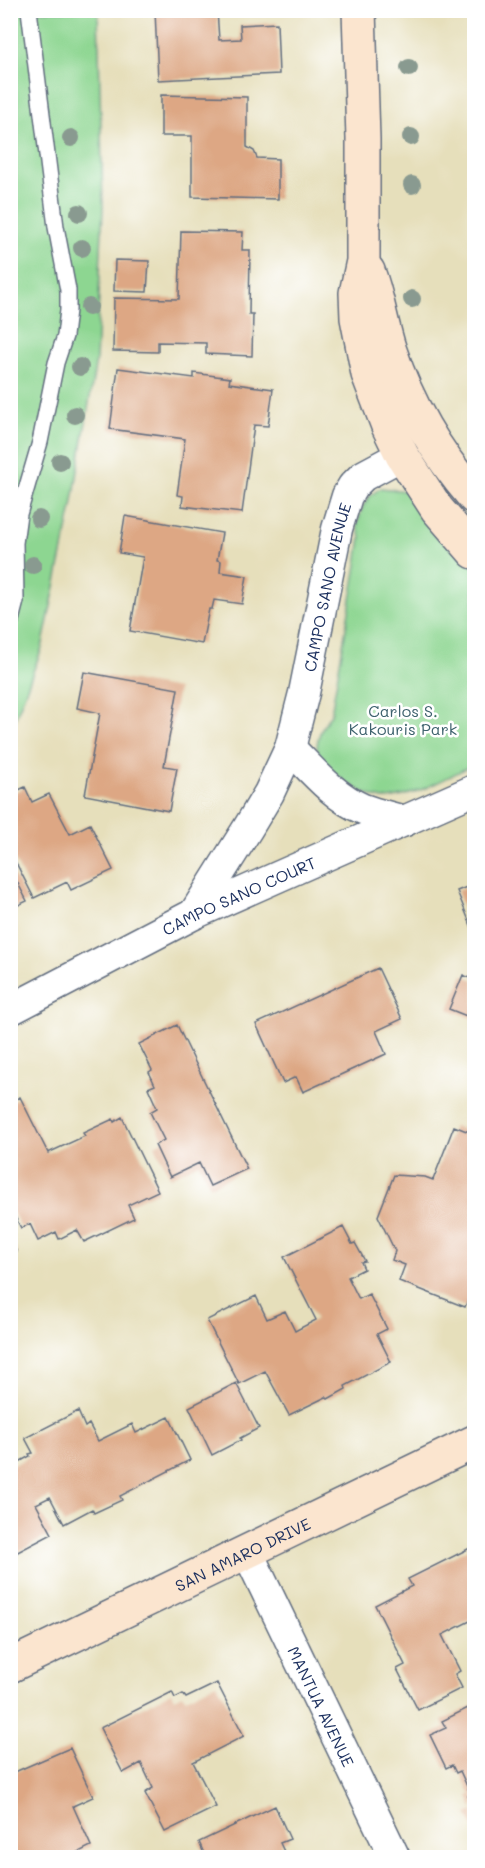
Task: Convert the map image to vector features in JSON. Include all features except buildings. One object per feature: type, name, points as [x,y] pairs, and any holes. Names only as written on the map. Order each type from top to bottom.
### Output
[{"type":"street","points":[[359,10],[363,261],[356,293],[357,318],[368,374],[376,398],[402,455],[437,509],[474,552]]},
{"type":"street","points":[[363,261],[375,290],[390,349],[407,396],[441,454],[474,497]]},
{"type":"street","name":"CAMPO SANO AVENUE","points":[[194,914],[269,793],[290,748],[304,693],[337,529],[347,496],[363,476],[402,455]]},
{"type":"street","points":[[290,748],[327,786],[345,798],[363,808],[405,820]]},
{"type":"street","name":"CAMPO SANO COURT","points":[[10,1010],[194,914],[474,790]]},
{"type":"street","name":"SAN AMARO DRIVE","points":[[10,1666],[474,1442]]},
{"type":"street","name":"MANTUA AVENUE","points":[[248,1553],[395,1857]]},
{"type":"lane","points":[[10,624],[16,601],[15,543],[19,514],[40,442],[65,336],[68,310],[68,290],[56,227],[29,10]]},
{"type":"green space","points":[[11,11],[98,11],[103,208],[96,360],[72,507],[42,648],[11,730]]},
{"type":"green space","name":"Carlos S. Kakouris Park","points":[[381,488],[406,491],[451,546],[474,568],[474,764],[422,790],[388,799],[369,795],[346,782],[326,765],[317,748],[323,726],[331,714],[361,537],[357,525],[363,506],[371,495]]}]
